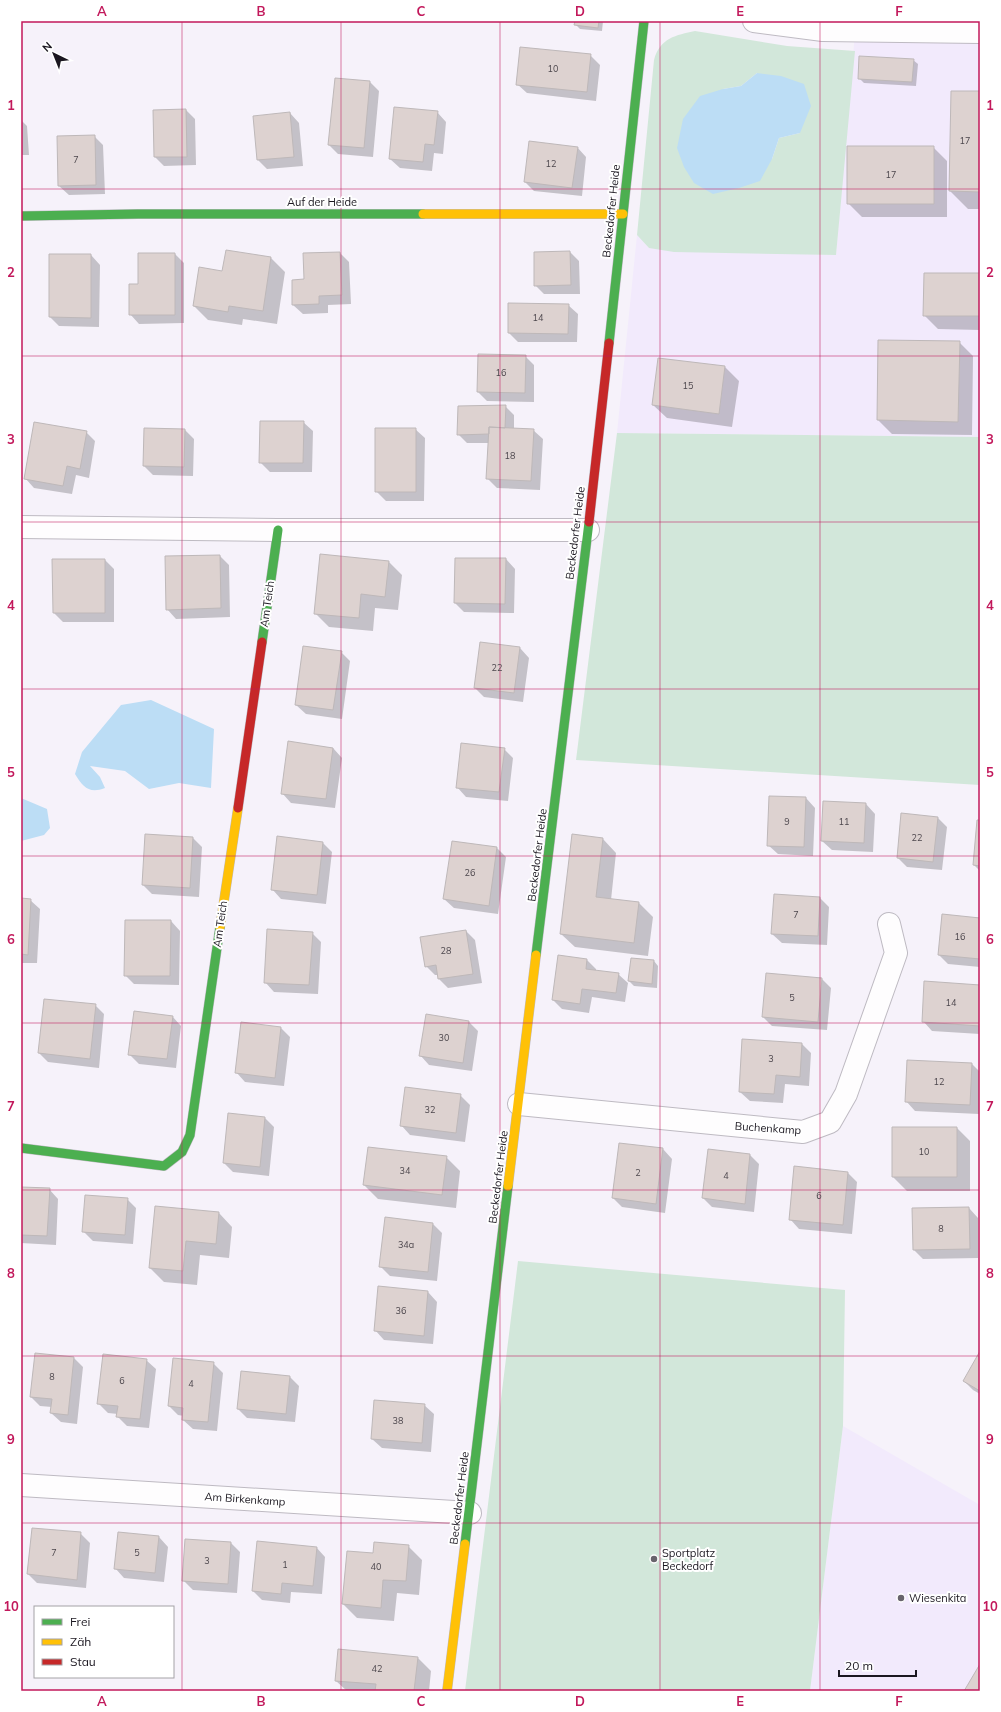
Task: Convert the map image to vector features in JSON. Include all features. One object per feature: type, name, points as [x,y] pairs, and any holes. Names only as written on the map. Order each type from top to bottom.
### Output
[{"type":"street","name":"Beckedorfer Heide","points":[[447,1691],[470,1513],[588,530],[644,21]]},
{"type":"street","points":[[754,21],[823,30],[980,32]]},
{"type":"street","name":"Auf der Heide","points":[[21,216],[138,214],[623,214]]},
{"type":"street","points":[[21,526],[278,530],[588,530]]},
{"type":"street","name":"Am Teich","points":[[21,1148],[164,1166],[182,1152],[190,1135],[278,530]]},
{"type":"street","name":"Buchenkamp","points":[[519,1104],[803,1132],[830,1122],[846,1094],[896,953],[890,924]]},
{"type":"street","name":"Am Birkenkamp","points":[[21,1485],[470,1513]]},
{"type":"shaded area","points":[[856,21],[980,21],[980,437],[617,433],[637,235],[649,248],[836,255]]},
{"type":"shaded area","name":"Wiesenkita","points":[[843,1426],[980,1505],[980,1691],[810,1691]]},
{"type":"green space","points":[[695,31],[787,46],[855,51],[836,255],[674,252],[649,248],[637,235],[654,60],[660,47],[665,42],[675,36]],"holes":[[[757,73],[800,133],[779,138],[772,159],[723,89],[741,86]]]},
{"type":"green space","points":[[617,433],[980,437],[980,785],[576,760]]},
{"type":"green space","name":"Sportplatz Beckedorf","points":[[518,1261],[845,1290],[843,1426],[810,1691],[465,1691]]},
{"type":"water","points":[[757,73],[781,76],[804,84],[811,106],[800,133],[779,138],[772,159],[760,181],[713,194],[694,183],[684,167],[677,148],[683,119],[700,96],[723,89],[741,86]]},
{"type":"water","points":[[151,700],[214,729],[211,788],[179,783],[149,789],[125,771],[90,766],[100,777],[105,788],[91,790],[84,786],[75,774],[82,752],[121,705]]},
{"type":"water","points":[[21,798],[47,809],[50,828],[44,835],[21,841]]},
{"type":"building","points":[[575,21],[599,21],[598,28],[574,25]]},
{"type":"building","points":[[520,47],[591,54],[587,92],[516,85]]},
{"type":"building","points":[[859,56],[914,59],[912,82],[858,79]]},
{"type":"building","points":[[335,78],[370,81],[364,148],[328,145]]},
{"type":"building","points":[[951,91],[980,91],[980,192],[949,191]]},
{"type":"building","points":[[394,107],[438,111],[434,145],[425,144],[423,162],[389,159]]},
{"type":"building","points":[[186,109],[187,157],[154,157],[153,110]]},
{"type":"building","points":[[290,112],[294,157],[257,160],[253,116]]},
{"type":"building","points":[[95,135],[96,185],[58,186],[57,136]]},
{"type":"building","points":[[529,141],[578,147],[572,188],[524,182]]},
{"type":"building","points":[[847,146],[934,146],[934,204],[847,204]]},
{"type":"building","points":[[226,250],[271,257],[263,311],[229,306],[228,312],[193,306],[199,267],[222,271]]},
{"type":"building","points":[[570,251],[571,285],[534,286],[534,252]]},
{"type":"building","points":[[340,252],[342,295],[319,296],[319,304],[292,305],[292,280],[304,279],[303,253]]},
{"type":"building","points":[[138,253],[175,253],[175,315],[129,315],[129,284],[138,284]]},
{"type":"building","points":[[49,254],[91,254],[91,318],[49,317]]},
{"type":"building","points":[[924,273],[980,273],[980,316],[923,316]]},
{"type":"building","points":[[508,303],[569,304],[568,334],[508,333]]},
{"type":"building","points":[[878,340],[960,341],[958,422],[877,420]]},
{"type":"building","points":[[478,354],[526,355],[525,393],[477,392]]},
{"type":"building","points":[[658,358],[725,366],[719,414],[652,405]]},
{"type":"building","points":[[506,405],[505,428],[489,427],[489,434],[457,435],[458,406]]},
{"type":"building","points":[[260,421],[304,421],[303,463],[259,463]]},
{"type":"building","points":[[34,422],[87,431],[80,469],[67,466],[63,486],[24,479]]},
{"type":"building","points":[[489,427],[534,429],[531,481],[486,479]]},
{"type":"building","points":[[144,428],[185,429],[184,467],[143,466]]},
{"type":"building","points":[[375,428],[416,428],[416,492],[375,492]]},
{"type":"building","points":[[320,554],[389,561],[385,597],[361,594],[359,618],[314,614]]},
{"type":"building","points":[[220,555],[221,608],[166,610],[165,556]]},
{"type":"building","points":[[455,558],[506,558],[505,604],[454,603]]},
{"type":"building","points":[[52,559],[105,559],[105,613],[53,613]]},
{"type":"building","points":[[480,642],[520,647],[514,693],[474,688]]},
{"type":"building","points":[[303,646],[342,651],[333,710],[295,705]]},
{"type":"building","points":[[288,741],[333,748],[326,799],[281,794]]},
{"type":"building","points":[[461,743],[505,748],[499,792],[456,788]]},
{"type":"building","points":[[769,796],[806,797],[804,847],[767,846]]},
{"type":"building","points":[[823,801],[866,803],[864,843],[821,841]]},
{"type":"building","points":[[901,813],[938,817],[933,862],[897,858]]},
{"type":"building","points":[[977,820],[980,820],[980,866],[973,865]]},
{"type":"building","points":[[145,834],[193,837],[190,888],[142,885]]},
{"type":"building","points":[[572,834],[603,838],[596,897],[639,902],[634,943],[560,934]]},
{"type":"building","points":[[277,836],[323,842],[317,895],[271,890]]},
{"type":"building","points":[[452,841],[497,847],[489,906],[443,899]]},
{"type":"building","points":[[774,894],[820,897],[818,936],[771,934]]},
{"type":"building","points":[[21,898],[31,899],[28,955],[21,954]]},
{"type":"building","points":[[942,914],[980,918],[980,959],[938,955]]},
{"type":"building","points":[[125,920],[171,920],[170,976],[124,976]]},
{"type":"building","points":[[267,929],[313,932],[309,985],[264,983]]},
{"type":"building","points":[[466,930],[473,974],[438,979],[436,965],[425,967],[420,937]]},
{"type":"building","points":[[558,955],[587,959],[586,969],[619,973],[616,993],[582,989],[580,1004],[552,1000]]},
{"type":"building","points":[[631,958],[654,960],[652,984],[628,981]]},
{"type":"building","points":[[766,973],[822,978],[818,1022],[762,1017]]},
{"type":"building","points":[[924,981],[980,985],[980,1026],[922,1022]]},
{"type":"building","points":[[44,999],[96,1004],[90,1059],[38,1053]]},
{"type":"building","points":[[134,1011],[173,1016],[167,1059],[128,1055]]},
{"type":"building","points":[[426,1014],[469,1021],[463,1063],[419,1056]]},
{"type":"building","points":[[241,1022],[281,1027],[275,1078],[235,1073]]},
{"type":"building","points":[[742,1039],[802,1043],[800,1077],[776,1075],[774,1094],[739,1092]]},
{"type":"building","points":[[907,1060],[972,1063],[970,1105],[905,1102]]},
{"type":"building","points":[[405,1087],[461,1094],[456,1133],[400,1126]]},
{"type":"building","points":[[228,1113],[265,1117],[260,1167],[223,1163]]},
{"type":"building","points":[[892,1127],[957,1127],[957,1177],[892,1177]]},
{"type":"building","points":[[619,1143],[663,1148],[656,1204],[612,1198]]},
{"type":"building","points":[[368,1147],[447,1156],[442,1195],[363,1185]]},
{"type":"building","points":[[708,1149],[750,1154],[745,1204],[702,1198]]},
{"type":"building","points":[[794,1166],[848,1172],[843,1225],[789,1220]]},
{"type":"building","points":[[21,1187],[50,1188],[47,1236],[21,1235]]},
{"type":"building","points":[[85,1195],[128,1198],[125,1235],[82,1232]]},
{"type":"building","points":[[155,1206],[219,1212],[216,1244],[186,1241],[183,1271],[149,1268]]},
{"type":"building","points":[[969,1207],[970,1249],[913,1250],[912,1208]]},
{"type":"building","points":[[385,1217],[433,1223],[428,1272],[379,1267]]},
{"type":"building","points":[[378,1286],[428,1291],[424,1336],[374,1331]]},
{"type":"building","points":[[980,1351],[980,1391],[963,1381]]},
{"type":"building","points":[[35,1353],[74,1357],[68,1415],[50,1413],[52,1399],[30,1397]]},
{"type":"building","points":[[103,1354],[147,1359],[140,1419],[116,1417],[118,1406],[97,1404]]},
{"type":"building","points":[[173,1358],[214,1362],[208,1422],[182,1420],[183,1408],[168,1406]]},
{"type":"building","points":[[241,1371],[290,1376],[286,1414],[237,1409]]},
{"type":"building","points":[[374,1400],[425,1404],[422,1443],[371,1439]]},
{"type":"building","points":[[32,1528],[81,1532],[77,1580],[27,1574]]},
{"type":"building","points":[[118,1532],[159,1536],[155,1573],[114,1569]]},
{"type":"building","points":[[185,1539],[231,1542],[228,1584],[182,1581]]},
{"type":"building","points":[[257,1541],[317,1547],[313,1586],[282,1583],[281,1594],[252,1591]]},
{"type":"building","points":[[374,1542],[409,1545],[406,1581],[383,1580],[381,1608],[342,1604],[347,1551],[373,1553]]},
{"type":"building","points":[[338,1649],[418,1657],[414,1691],[375,1691],[376,1684],[335,1681]]},
{"type":"building","points":[[980,1664],[980,1691],[964,1691]]},
{"type":"traffic: fast","points":[[609,343],[644,21]]},
{"type":"traffic: fast","points":[[21,216],[138,214],[423,214]]},
{"type":"traffic: fast","points":[[536,955],[589,522]]},
{"type":"traffic: fast","points":[[262,642],[278,530]]},
{"type":"traffic: fast","points":[[21,1148],[164,1166],[182,1152],[190,1135],[220,927]]},
{"type":"traffic: fast","points":[[465,1544],[508,1186]]},
{"type":"traffic: slow","points":[[423,214],[623,214]]},
{"type":"traffic: slow","points":[[220,927],[238,808]]},
{"type":"traffic: slow","points":[[508,1186],[536,955]]},
{"type":"traffic: slow","points":[[447,1691],[465,1544]]},
{"type":"traffic: jam","points":[[589,522],[609,343]]},
{"type":"traffic: jam","points":[[238,808],[262,642]]},
{"type":"place","name":"Sportplatz Beckedorf","points":[[654,1559]]},
{"type":"place","name":"Wiesenkita","points":[[901,1598]]}]
